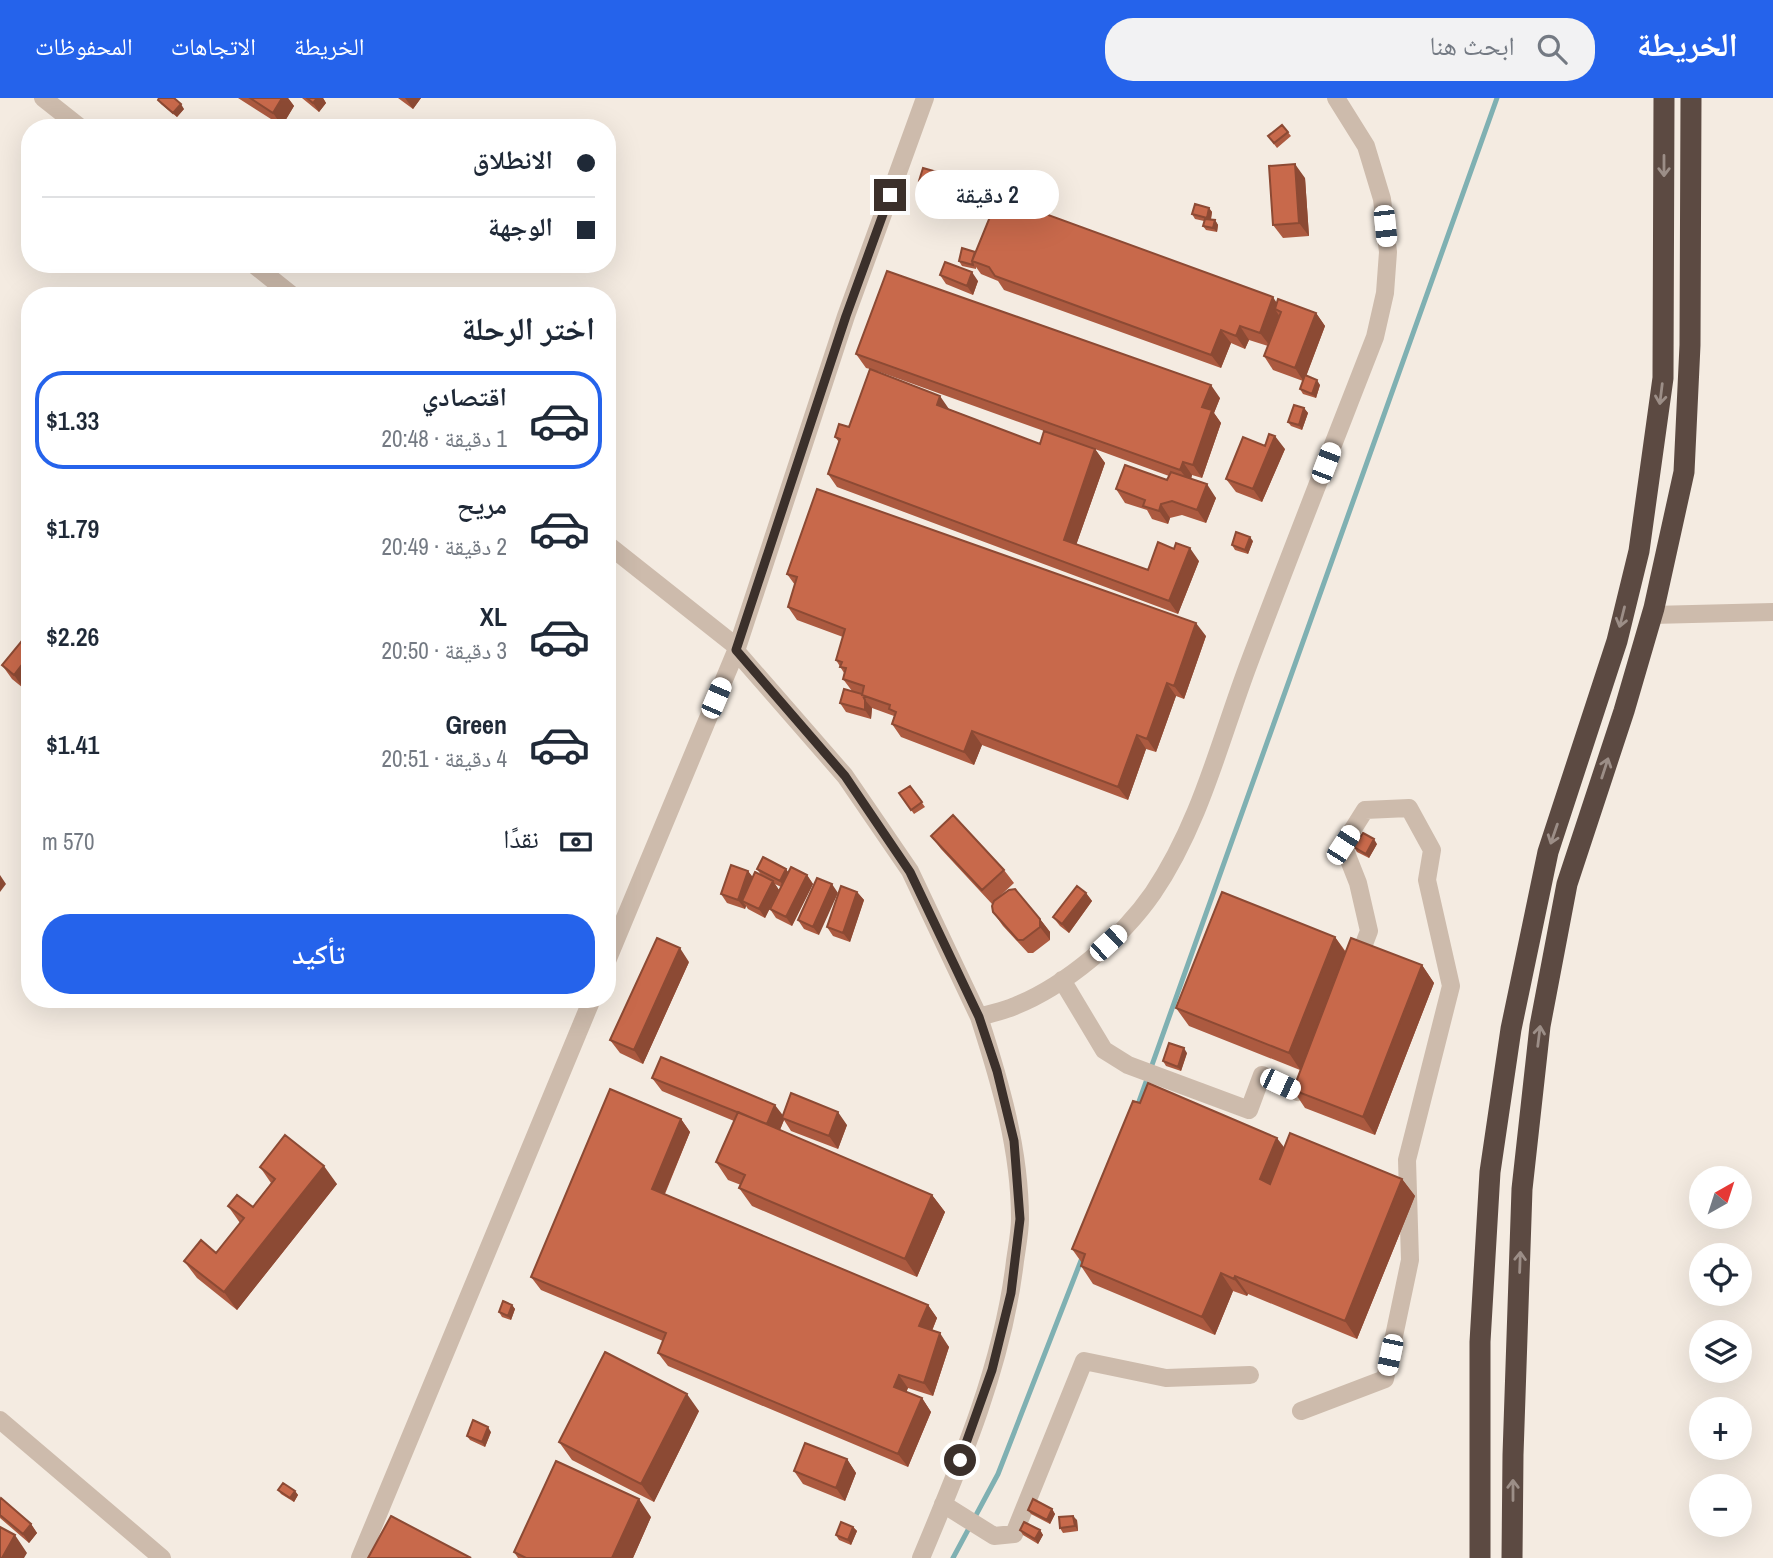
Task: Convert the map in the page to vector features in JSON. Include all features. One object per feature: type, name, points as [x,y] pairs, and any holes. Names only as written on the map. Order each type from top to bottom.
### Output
[{"type":"highway","points":[[1480,1558],[1480,1342],[1490,1172],[1511,1030],[1548,852],[1616,641],[1639,551],[1663,378],[1664,98]]},
{"type":"highway","points":[[1512,1558],[1522,1189],[1540,1026],[1567,884],[1624,711],[1652,615],[1684,472],[1690,345],[1691,98]]},
{"type":"street","points":[[43,98],[70,119]]},
{"type":"street","points":[[616,939],[737,649],[846,316],[925,98]]},
{"type":"street","points":[[979,1017],[1014,1007],[1062,980],[1125,927],[1152,894],[1178,851],[1206,784],[1248,666],[1375,337],[1385,293],[1388,252],[1382,199],[1366,146],[1336,98]]},
{"type":"street","points":[[264,273],[282,287]]},
{"type":"street","points":[[616,551],[737,649],[845,776],[910,872],[979,1017],[997,1071],[1014,1141],[1020,1219],[1011,1293],[992,1370],[921,1558]]},
{"type":"street","points":[[1652,615],[1773,612]]},
{"type":"street","points":[[1301,1410],[1385,1379],[1410,1260],[1407,1160],[1451,986],[1427,880],[1432,850],[1409,808],[1365,810],[1343,845],[1358,883],[1369,931],[1350,982]]},
{"type":"street","points":[[1062,980],[1104,1050],[1128,1065],[1249,1111],[1262,1075],[1298,1092],[1317,1072],[1322,1060]]},
{"type":"street","points":[[360,1558],[588,1008]]},
{"type":"street","points":[[943,1504],[994,1536],[1014,1534],[1084,1361],[1166,1378],[1251,1375]]},
{"type":"street","points":[[0,1420],[162,1558]]},
{"type":"building","points":[[159,98],[174,98],[181,104],[173,113]]},
{"type":"building","points":[[250,98],[282,98],[273,113]]},
{"type":"building","points":[[1282,125],[1288,132],[1274,143],[1268,136]]},
{"type":"building","points":[[1295,164],[1299,223],[1273,225],[1269,166]]},
{"type":"building","points":[[923,168],[937,172],[932,186],[919,181]]},
{"type":"building","points":[[996,202],[1013,208],[1021,205],[1273,297],[1260,333],[1240,326],[1236,336],[1221,330],[1211,355],[995,276],[989,267],[972,261]]},
{"type":"building","points":[[1195,204],[1209,208],[1207,218],[1192,214]]},
{"type":"building","points":[[1205,219],[1215,220],[1213,228],[1203,226]]},
{"type":"building","points":[[962,248],[975,252],[973,265],[959,261]]},
{"type":"building","points":[[945,262],[972,272],[967,286],[940,275]]},
{"type":"building","points":[[887,271],[1211,385],[1202,407],[1212,410],[1193,465],[1183,462],[1180,470],[856,354]]},
{"type":"building","points":[[1278,299],[1316,313],[1295,368],[1264,356],[1281,312],[1275,309]]},
{"type":"building","points":[[870,369],[940,396],[937,405],[1040,444],[1044,431],[1095,449],[1064,540],[1148,570],[1158,542],[1174,549],[1176,543],[1190,548],[1169,601],[828,474],[840,439],[835,437],[839,424],[849,427]]},
{"type":"building","points":[[1305,375],[1317,380],[1312,394],[1300,389]]},
{"type":"building","points":[[1294,405],[1304,408],[1299,425],[1288,422]]},
{"type":"building","points":[[1269,434],[1275,436],[1253,489],[1226,479],[1243,437],[1265,446]]},
{"type":"building","points":[[1125,465],[1167,480],[1171,472],[1207,484],[1197,510],[1172,501],[1161,504],[1159,511],[1143,506],[1145,500],[1116,489]]},
{"type":"building","points":[[817,489],[1196,623],[1174,686],[1167,683],[1147,739],[1137,735],[1118,787],[972,731],[964,752],[892,724],[896,712],[889,709],[890,705],[862,695],[864,686],[843,679],[846,668],[840,667],[842,662],[836,660],[845,629],[788,607],[797,577],[787,574]]},
{"type":"building","points":[[1236,532],[1250,537],[1245,550],[1232,545]]},
{"type":"building","points":[[21,642],[21,666],[14,675],[2,665]]},
{"type":"building","points":[[844,689],[862,694],[865,710],[840,703]]},
{"type":"building","points":[[910,786],[922,802],[911,810],[899,793]]},
{"type":"building","points":[[953,815],[1004,870],[982,890],[931,836]]},
{"type":"building","points":[[1363,833],[1374,839],[1366,854],[1354,847]]},
{"type":"building","points":[[763,857],[786,869],[780,881],[757,869]]},
{"type":"building","points":[[731,865],[748,871],[738,900],[721,894]]},
{"type":"building","points":[[791,867],[807,875],[786,917],[770,909]]},
{"type":"building","points":[[755,872],[773,881],[759,909],[742,901]]},
{"type":"building","points":[[817,878],[832,884],[813,927],[798,920]]},
{"type":"building","points":[[841,886],[857,892],[843,933],[827,927]]},
{"type":"building","points":[[1077,886],[1086,893],[1062,924],[1053,917]]},
{"type":"building","points":[[1015,889],[1040,919],[1040,927],[1023,940],[1018,940],[993,912],[992,906],[994,901],[1009,890]]},
{"type":"building","points":[[1222,892],[1335,937],[1289,1053],[1176,1008]]},
{"type":"building","points":[[657,938],[680,948],[634,1050],[610,1040]]},
{"type":"building","points":[[1351,938],[1422,965],[1363,1117],[1293,1090]]},
{"type":"building","points":[[1169,1043],[1184,1048],[1178,1067],[1163,1061]]},
{"type":"building","points":[[661,1057],[775,1105],[767,1124],[652,1078]]},
{"type":"building","points":[[1148,1083],[1277,1138],[1260,1179],[1270,1184],[1290,1133],[1402,1179],[1345,1321],[1235,1276],[1234,1279],[1221,1273],[1202,1317],[1081,1266],[1085,1254],[1072,1249],[1133,1101],[1140,1103]]},
{"type":"building","points":[[610,1089],[681,1119],[652,1189],[928,1305],[919,1326],[940,1333],[924,1383],[899,1375],[894,1387],[922,1398],[898,1454],[658,1353],[666,1333],[531,1277]]},
{"type":"building","points":[[791,1093],[838,1112],[829,1136],[782,1118]]},
{"type":"building","points":[[738,1112],[932,1195],[905,1259],[739,1188],[745,1175],[716,1162]]},
{"type":"building","points":[[285,1135],[324,1166],[224,1292],[184,1261],[201,1240],[216,1253],[244,1218],[228,1206],[237,1195],[253,1207],[275,1179],[260,1167]]},
{"type":"building","points":[[503,1301],[512,1305],[508,1316],[499,1312]]},
{"type":"building","points":[[605,1352],[687,1394],[641,1484],[559,1442]]},
{"type":"building","points":[[473,1420],[488,1427],[482,1442],[467,1436]]},
{"type":"building","points":[[805,1443],[847,1459],[836,1488],[794,1471]]},
{"type":"building","points":[[556,1461],[639,1499],[612,1558],[526,1558],[514,1552]]},
{"type":"building","points":[[283,1483],[295,1491],[290,1498],[278,1490]]},
{"type":"building","points":[[1,1498],[31,1524],[23,1534],[0,1515]]},
{"type":"building","points":[[1033,1499],[1052,1509],[1047,1520],[1028,1510]]},
{"type":"building","points":[[391,1516],[471,1558],[368,1558]]},
{"type":"building","points":[[1073,1516],[1075,1526],[1060,1528],[1059,1517]]},
{"type":"building","points":[[841,1522],[853,1527],[848,1540],[836,1535]]},
{"type":"building","points":[[1024,1522],[1040,1530],[1035,1539],[1020,1530]]},
{"type":"building","points":[[0,1527],[15,1535],[2,1558],[0,1558]]},
{"type":"waterway","points":[[1137,1107],[1497,98]]},
{"type":"waterway","points":[[953,1558],[998,1474],[1082,1258]]},
{"type":"route","points":[[890,195],[846,316],[736,650],[845,776],[910,872],[979,1017],[997,1071],[1014,1141],[1020,1219],[1011,1293],[992,1370],[960,1460]]}]
